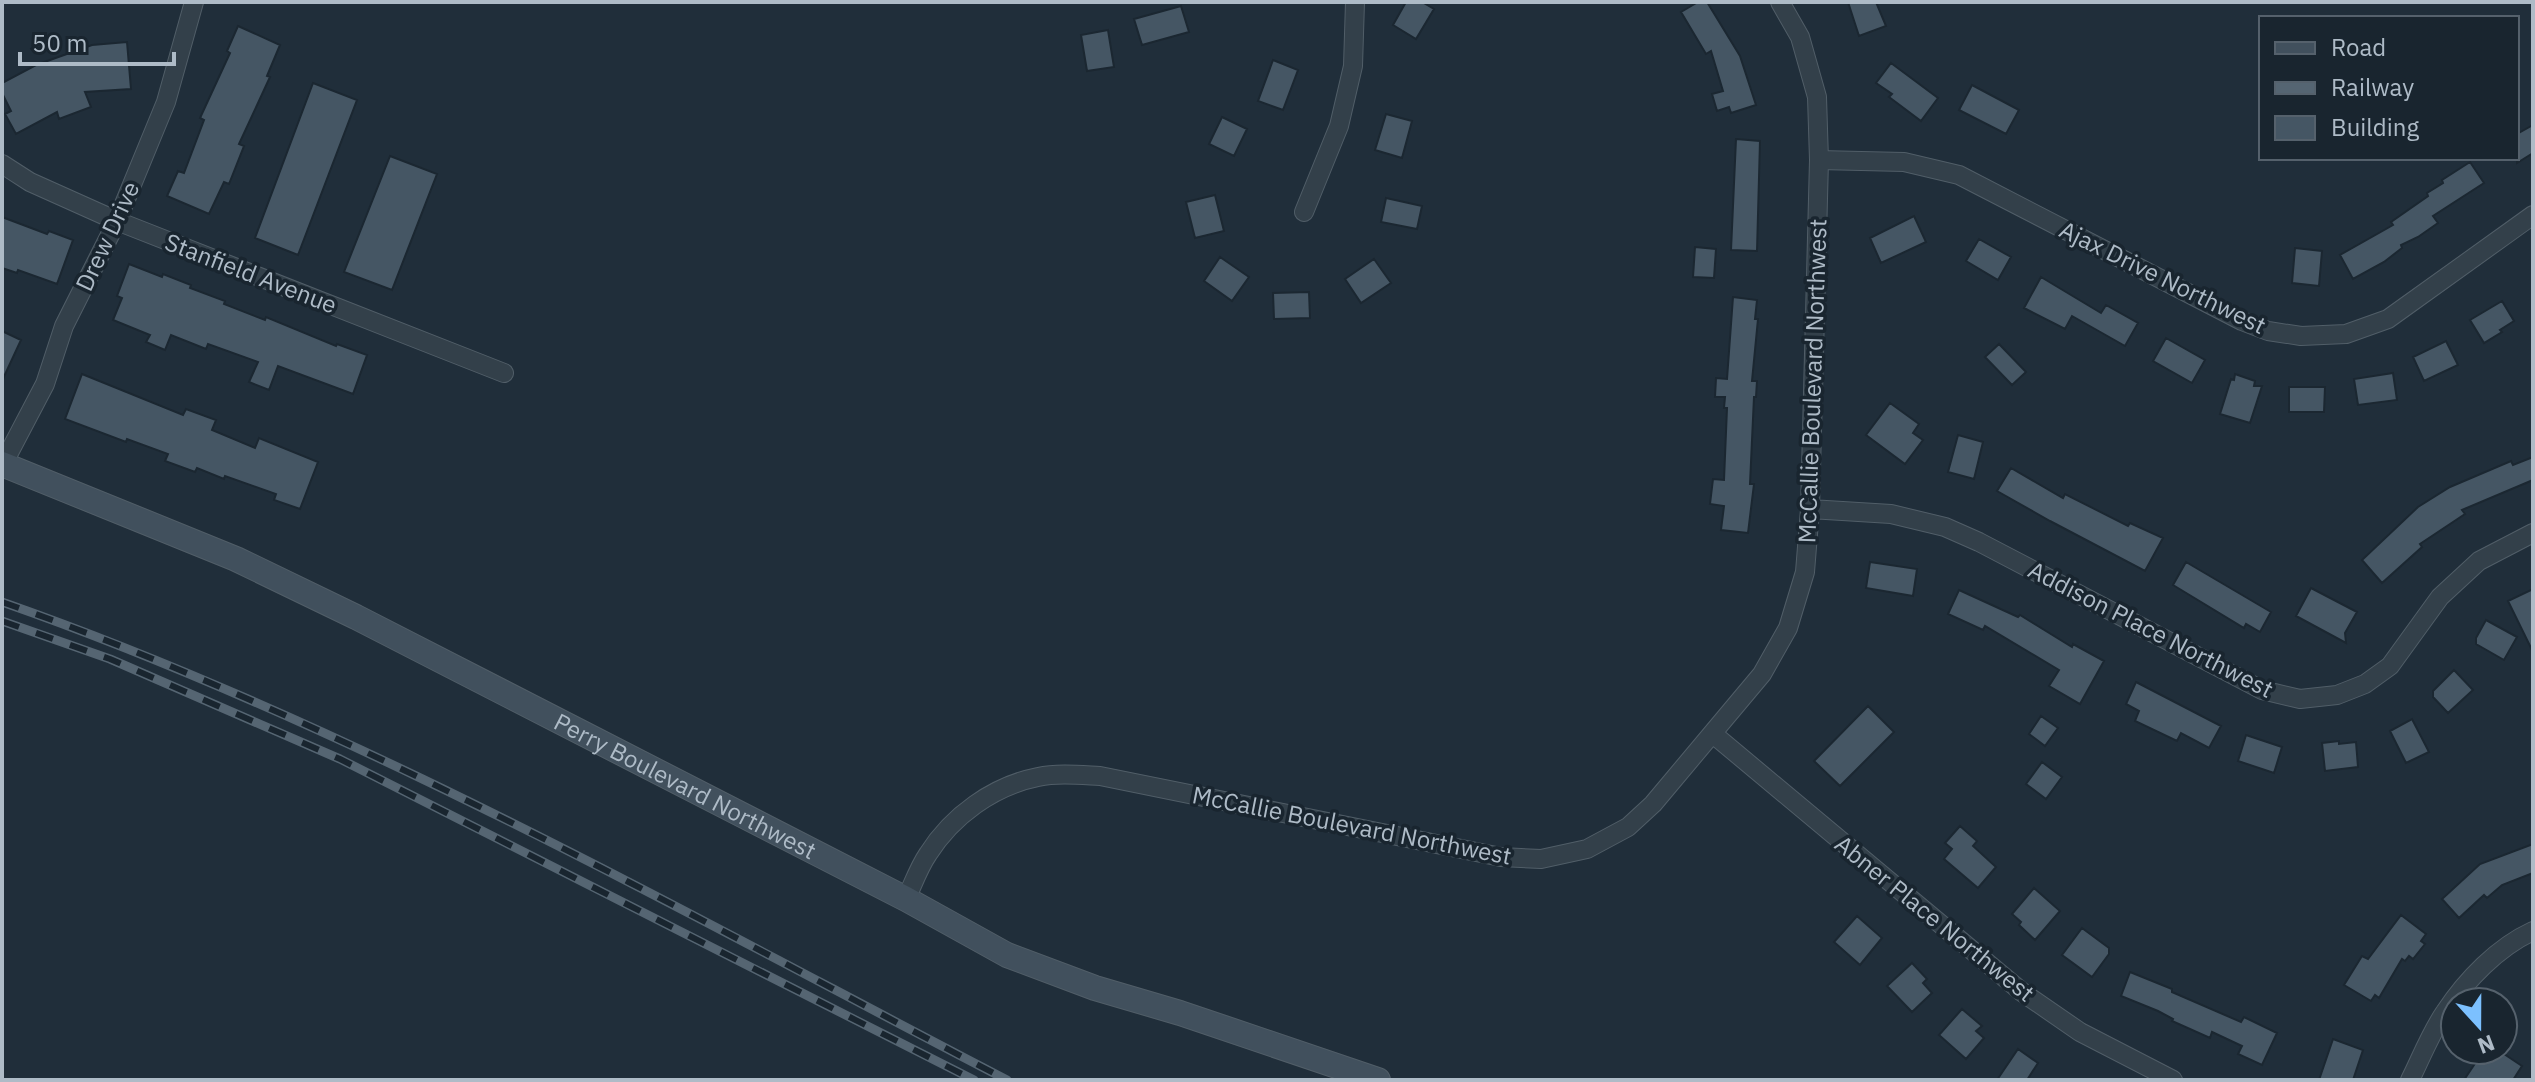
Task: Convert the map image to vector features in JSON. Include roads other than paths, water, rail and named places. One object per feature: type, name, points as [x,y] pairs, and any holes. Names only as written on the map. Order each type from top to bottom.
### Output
[{"type":"street","name":"Drew Drive","points":[[2,464],[45,384],[64,326],[117,221],[166,102],[194,2]]},
{"type":"street","points":[[1304,212],[1339,126],[1353,66],[1355,2]]},
{"type":"street","name":"McCallie Boulevard Northwest","points":[[906,899],[928,854],[958,818],[992,794],[1036,778],[1065,774],[1100,776],[1501,857],[1541,859],[1587,849],[1628,827],[1653,804],[1762,674],[1788,628],[1805,572],[1810,509],[1819,160],[1817,97],[1800,37],[1780,2]]},
{"type":"street","name":"Ajax Drive Northwest","points":[[1819,160],[1904,162],[1959,175],[2242,321],[2268,331],[2301,336],[2346,334],[2388,319],[2533,215]]},
{"type":"street","name":"Stanfield Avenue","points":[[2,164],[30,182],[117,221],[504,373]]},
{"type":"street","name":"Perry Boulevard Northwest","points":[[2,464],[236,559],[356,617],[906,899],[1007,955],[1095,988],[1180,1013],[1378,1080]]},
{"type":"street","name":"Addison Place Northwest","points":[[1810,509],[1891,514],[1945,527],[2262,690],[2300,699],[2337,695],[2365,684],[2390,666],[2440,597],[2479,561],[2533,533]]},
{"type":"street","name":"Abner Place Northwest","points":[[1713,734],[2022,992],[2080,1032],[2173,1080]]},
{"type":"street","points":[[2410,1080],[2443,1013],[2479,970],[2533,931]]},
{"type":"railway","points":[[2,602],[260,704],[387,762],[637,886],[1007,1080]]},
{"type":"railway","points":[[2,621],[110,659],[340,759],[974,1080]]}]
